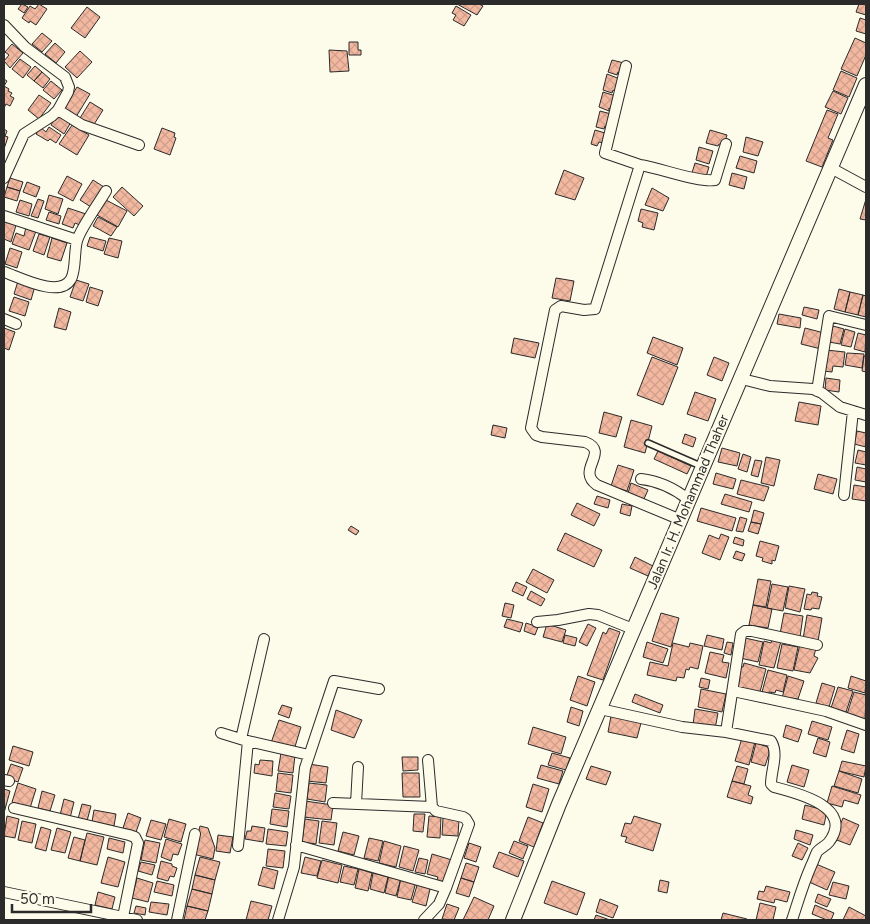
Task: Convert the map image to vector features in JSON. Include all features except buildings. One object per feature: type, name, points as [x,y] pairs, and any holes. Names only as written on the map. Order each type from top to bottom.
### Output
[{"type":"main road","name":"Jalan Ir. H. Mohammad Thaher","points":[[513,920],[559,804],[866,85]]},
{"type":"street","points":[[4,25],[25,47],[66,77],[68,82],[68,92],[58,110],[24,134],[4,178]]},
{"type":"street","points":[[626,66],[604,153],[640,165],[709,181],[715,180],[726,144]]},
{"type":"street","points":[[58,110],[82,126],[138,145]]},
{"type":"street","points":[[640,165],[595,309],[584,310],[561,306],[555,310],[531,428],[542,437],[591,444],[595,448],[588,472],[592,482],[681,520]]},
{"type":"street","points":[[830,168],[866,187]]},
{"type":"street","points":[[4,272],[46,287],[56,288],[65,285],[71,279],[77,240],[106,191]]},
{"type":"street","points":[[4,216],[77,240]]},
{"type":"street","points":[[817,391],[829,316],[866,325]]},
{"type":"street","points":[[4,319],[16,324]]},
{"type":"street","points":[[742,379],[770,386],[800,387],[817,391],[840,407],[866,415]]},
{"type":"street","points":[[844,495],[852,411]]},
{"type":"street","points":[[641,479],[664,484],[689,500]]},
{"type":"street","points":[[536,622],[589,614],[598,615],[633,629]]},
{"type":"street","points":[[726,732],[741,634],[745,631],[752,631],[817,645]]},
{"type":"street","points":[[238,846],[245,740],[264,638]]},
{"type":"street","points":[[278,920],[294,867],[304,768],[334,681],[379,689]]},
{"type":"street","points":[[733,691],[826,711],[866,725]]},
{"type":"street","points":[[600,709],[682,727],[726,732],[771,741],[774,746],[775,755],[771,784],[774,787],[822,804],[833,814],[835,819],[834,831],[829,842],[817,852],[792,920]]},
{"type":"street","points":[[221,733],[309,754]]},
{"type":"street","points":[[428,760],[432,808]]},
{"type":"street","points":[[356,804],[358,767]]},
{"type":"street","points":[[333,803],[432,808],[436,811],[466,819],[469,824],[446,888],[439,904],[424,920]]},
{"type":"street","points":[[14,808],[130,835],[135,838],[138,843],[123,917]]},
{"type":"street","points":[[177,920],[195,834]]},
{"type":"street","points":[[296,845],[446,888]]},
{"type":"street","points":[[4,892],[137,920]]},
{"type":"lane","points":[[648,443],[703,468]]}]
